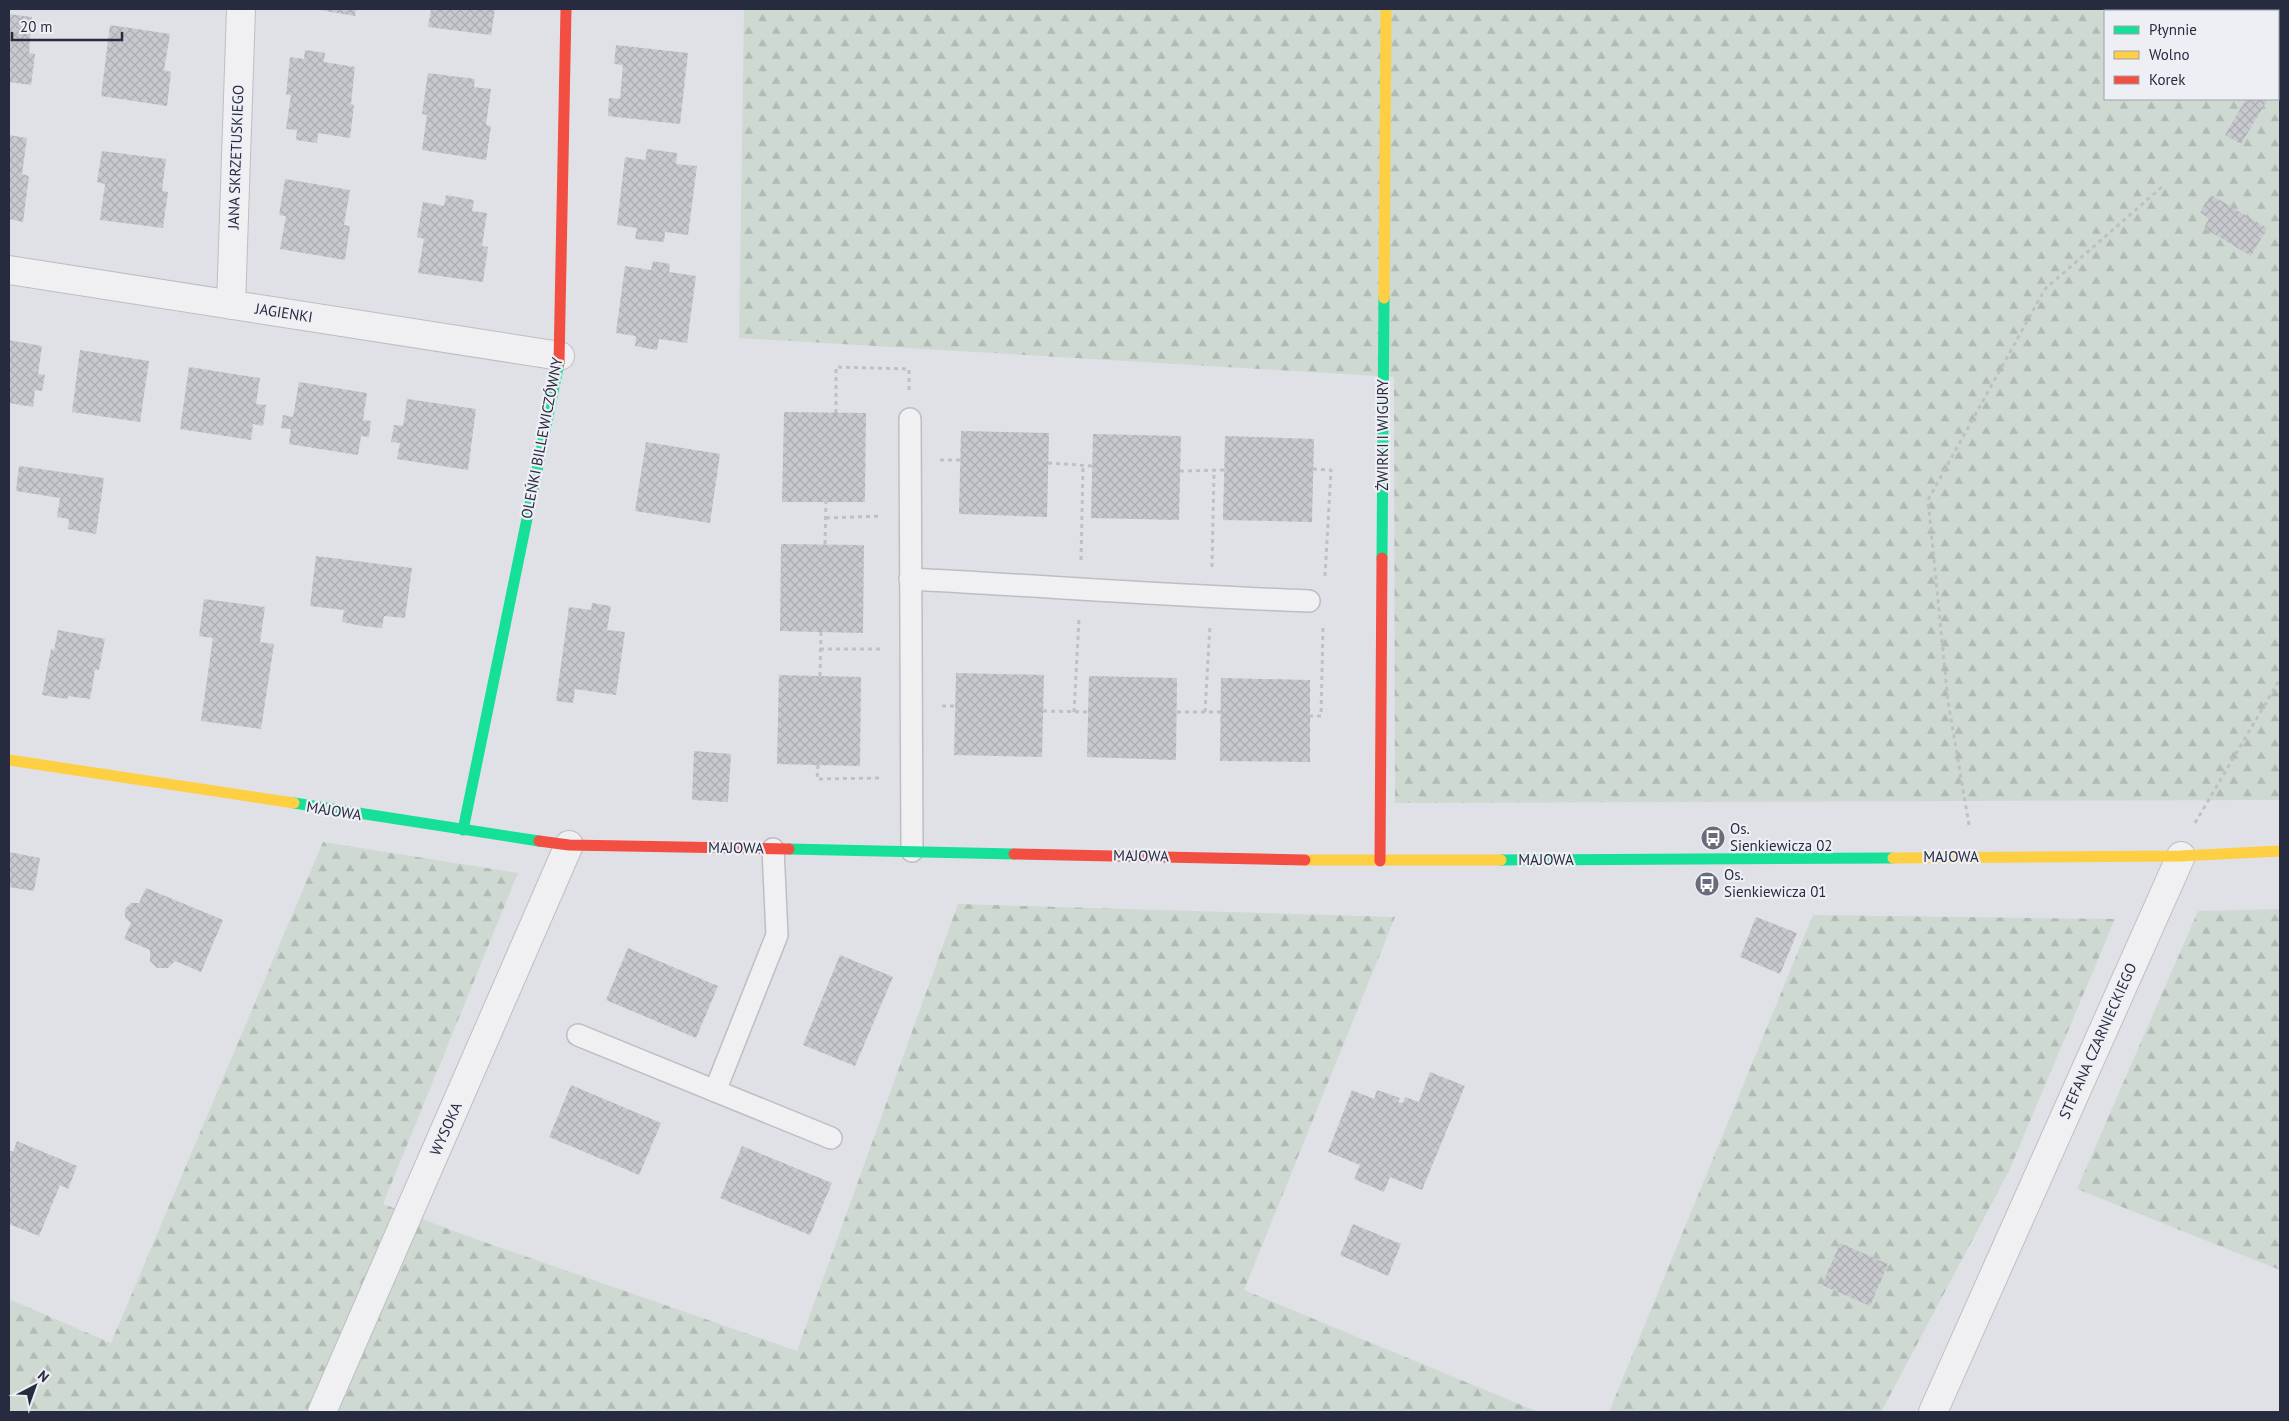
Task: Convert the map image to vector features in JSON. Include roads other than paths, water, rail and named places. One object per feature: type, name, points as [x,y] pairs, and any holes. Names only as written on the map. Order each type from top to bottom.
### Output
[{"type":"street","name":"JANA SKRZETUSKIEGO","points":[[231,305],[241,9]]},
{"type":"street","name":"OLEŃKI BILLEWICZÓWNY","points":[[462,830],[560,356],[566,9]]},
{"type":"street","name":"ŻWIRKI I WIGURY","points":[[1380,862],[1386,9]]},
{"type":"street","name":"JAGIENKI","points":[[9,270],[560,356]]},
{"type":"street","name":"MAJOWA","points":[[9,760],[569,845],[1380,862],[2181,856],[2280,851]]},
{"type":"street","name":"WYSOKA","points":[[322,1412],[569,845]]},
{"type":"street","name":"STEFANA CZARNIECKIEGO","points":[[1933,1412],[2181,856]]},
{"type":"lane","points":[[910,419],[912,851]]},
{"type":"lane","points":[[910,579],[1080,588],[1211,598],[1316,602]]},
{"type":"lane","points":[[714,1091],[777,935],[774,849]]},
{"type":"lane","points":[[578,1036],[831,1138]]},
{"type":"place","name":"Os. Sienkiewicza 02","points":[[1713,838]]},
{"type":"place","name":"Os. Sienkiewicza 01","points":[[1707,884]]}]
